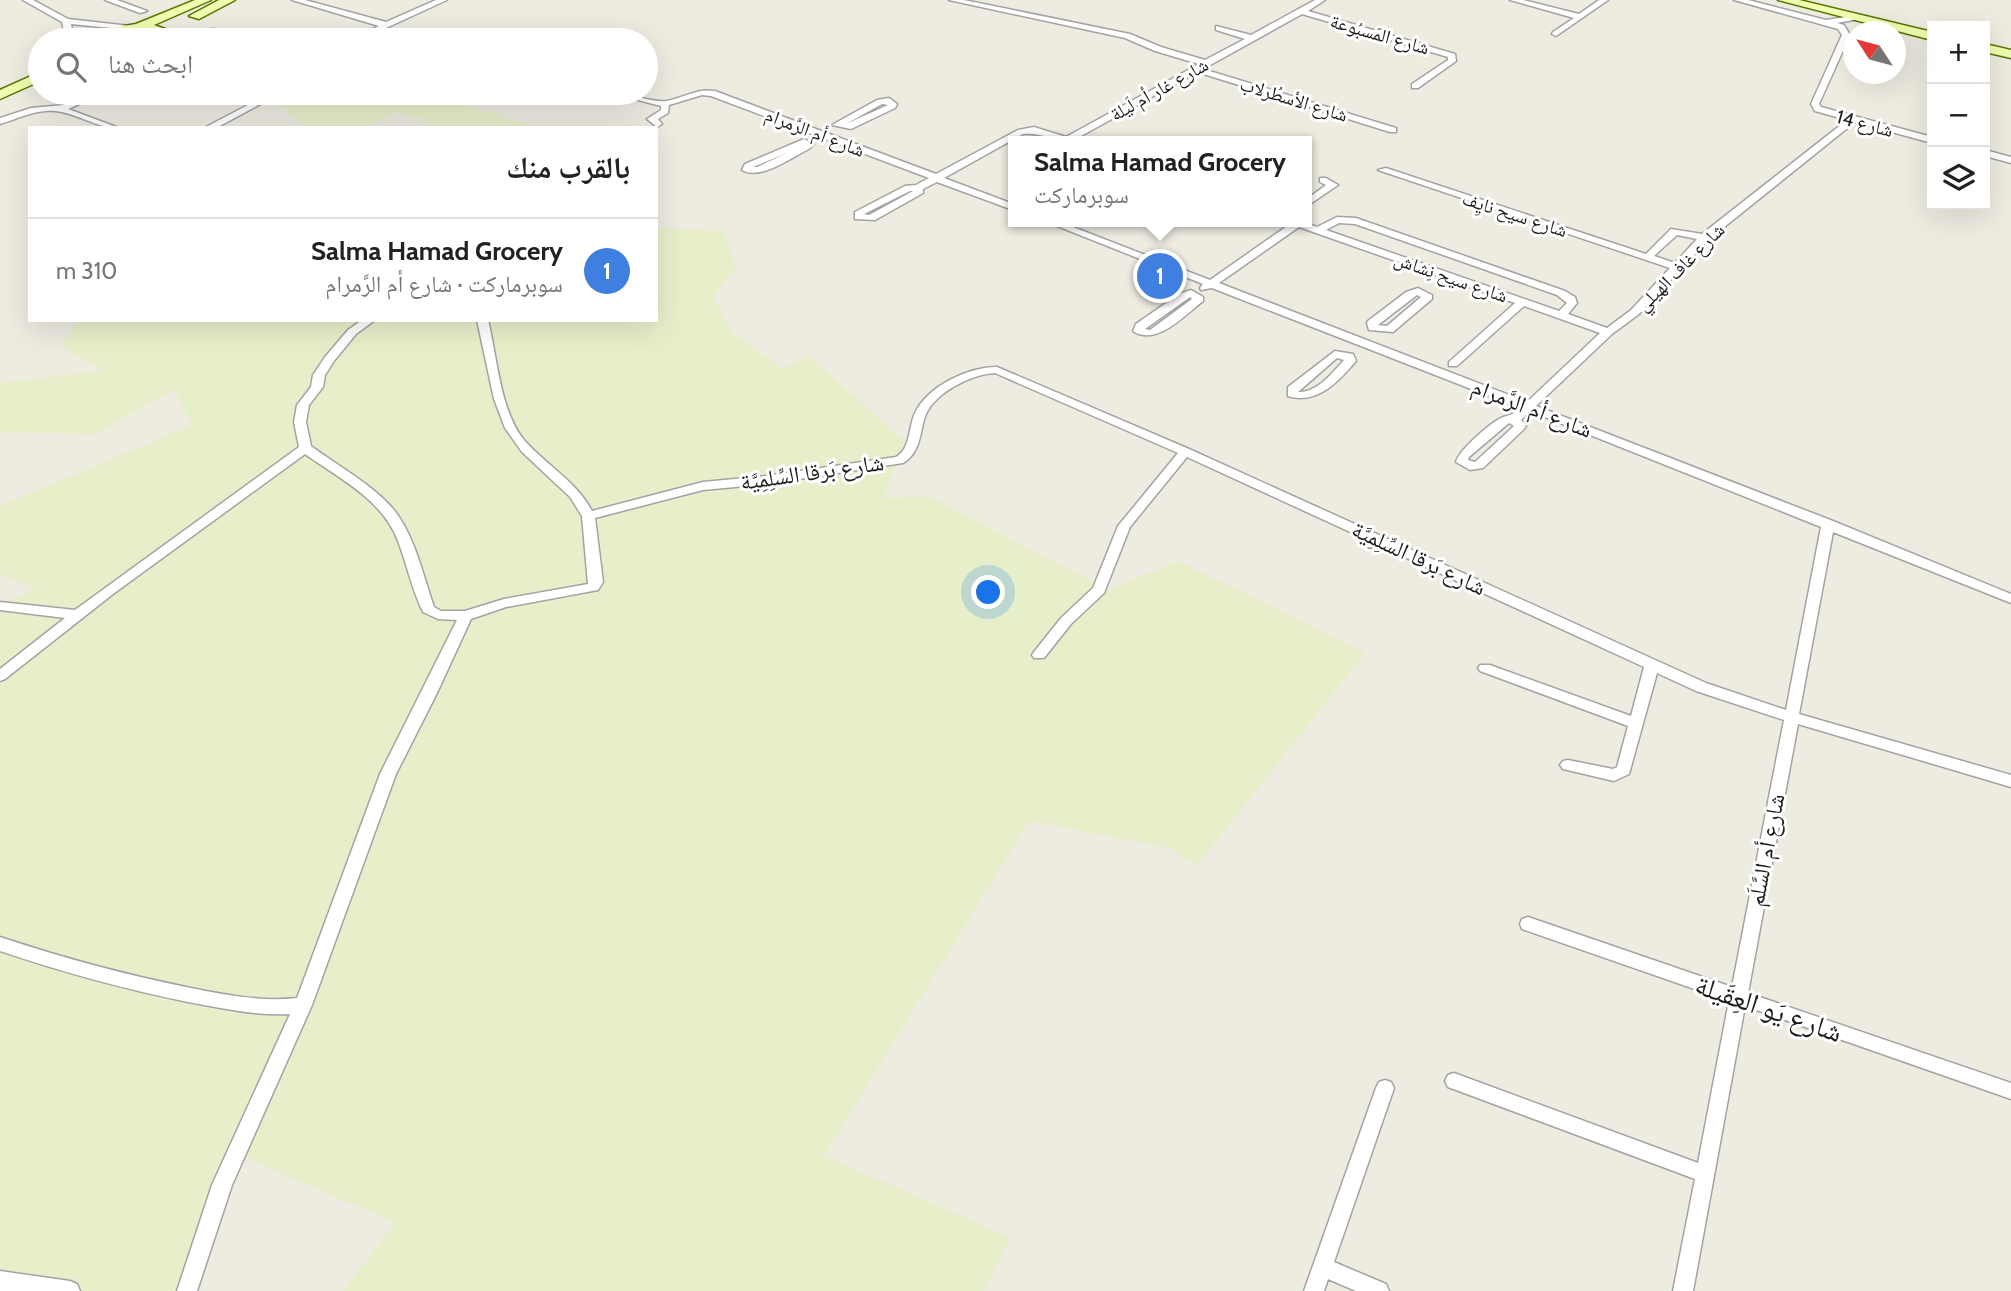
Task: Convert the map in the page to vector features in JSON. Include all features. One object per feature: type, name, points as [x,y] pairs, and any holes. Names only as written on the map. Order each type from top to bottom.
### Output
[{"type":"street","points":[[27,0],[66,21],[133,28],[205,0]]},
{"type":"street","points":[[109,0],[143,11]]},
{"type":"street","points":[[181,28],[229,0]]},
{"type":"street","points":[[296,0],[386,28]]},
{"type":"street","points":[[383,27],[443,0]]},
{"type":"street","points":[[953,0],[1127,36],[1205,63]]},
{"type":"street","name":"شارع غار أم لَيلة","points":[[1076,136],[1321,0]]},
{"type":"street","points":[[1514,0],[1580,17]]},
{"type":"street","points":[[1556,34],[1604,0]]},
{"type":"street","points":[[1738,0],[1856,17],[1927,35]]},
{"type":"street","points":[[1784,0],[1829,13],[1927,25]]},
{"type":"street","name":"شارع المَسبُوعة","points":[[1301,11],[1452,56],[1452,61],[1415,86]]},
{"type":"street","name":"شارع 14","points":[[1829,13],[1846,35],[1815,104],[1818,109],[1927,139]]},
{"type":"street","points":[[66,21],[67,28]]},
{"type":"street","name":"شارع غار أم لَيلة","points":[[1219,28],[1252,38]]},
{"type":"street","points":[[1990,39],[2011,44]]},
{"type":"street","points":[[1990,49],[2011,54]]},
{"type":"street","name":"شارع الأسطُرلاب","points":[[1196,69],[1393,130]]},
{"type":"street","points":[[0,96],[28,82]]},
{"type":"street","points":[[0,104],[28,91]]},
{"type":"street","name":"شارع أم الرَّمرام","points":[[658,102],[666,104],[707,92],[1008,205]]},
{"type":"street","points":[[807,143],[806,147],[759,170],[747,170],[748,166],[797,143],[807,143],[838,127],[848,127],[893,104],[889,101],[880,102],[838,123],[838,127]]},
{"type":"street","points":[[657,124],[652,119],[665,111],[666,104]]},
{"type":"street","points":[[0,121],[31,111],[71,105]]},
{"type":"street","points":[[212,126],[253,105]]},
{"type":"street","points":[[57,108],[109,126]]},
{"type":"street","name":"شارع غاف الهيلي","points":[[1514,420],[1520,426],[1479,465],[1470,467],[1462,462],[1463,456],[1503,421],[1514,420],[1608,332],[1635,313],[1704,238],[1852,120]]},
{"type":"street","points":[[1014,136],[1034,130],[1052,136]]},
{"type":"street","points":[[918,187],[918,192],[871,218],[859,217],[860,212],[908,188],[918,187],[935,179],[1008,139]]},
{"type":"street","points":[[1990,154],[2011,160]]},
{"type":"street","name":"شارع سيح نايِف","points":[[1383,170],[1676,267]]},
{"type":"street","points":[[1312,200],[1334,185],[1323,180]]},
{"type":"street","points":[[1318,230],[1337,220],[1348,219],[1446,253],[1567,296],[1572,303],[1562,316]]},
{"type":"street","name":"شارع أم الرَّمرام","points":[[1065,227],[1828,524],[2011,599]]},
{"type":"street","points":[[1195,294],[1199,296],[1197,301],[1154,332],[1148,334],[1139,331],[1140,326],[1183,296],[1195,294],[1211,284],[1290,227]]},
{"type":"street","name":"شارع سيح نِشاش","points":[[1309,227],[1608,332]]},
{"type":"street","points":[[1647,258],[1675,231],[1704,238]]},
{"type":"street","points":[[1345,354],[1350,361],[1310,396],[1301,398],[1292,394],[1292,389],[1332,356],[1345,354],[1376,330],[1372,323],[1410,294],[1423,292],[1444,274]]},
{"type":"street","points":[[1453,365],[1522,302]]},
{"type":"street","points":[[367,322],[352,332],[329,359],[319,375],[317,387],[303,405],[300,422],[305,448],[375,498],[390,514],[404,538],[428,609],[438,615],[466,616],[504,603],[593,587],[596,582],[588,516],[583,505],[555,474],[516,438],[494,381],[491,350],[483,322]]},
{"type":"street","name":"شارع بَرقا السِّلِمِيَّة","points":[[588,516],[703,486],[766,480],[899,460],[909,453],[919,418],[927,404],[970,374],[989,369],[1006,373],[1185,452],[1701,687],[1791,717],[2011,781]]},
{"type":"street","points":[[0,676],[76,615],[305,448]]},
{"type":"street","points":[[1039,655],[1066,621],[1099,590],[1124,526],[1185,452]]},
{"type":"street","name":"شارع أم السَّلَم","points":[[1683,1291],[1828,524]]},
{"type":"street","points":[[0,606],[76,615]]},
{"type":"street","points":[[187,1291],[222,1185],[303,1005],[388,774],[466,616]]},
{"type":"street","points":[[1567,765],[1605,774],[1621,773],[1652,665]]},
{"type":"street","points":[[1485,668],[1637,724]]},
{"type":"street","name":"شارع يَو العِقَيلة","points":[[1528,924],[2011,1091]]},
{"type":"street","points":[[0,944],[60,965],[142,986],[252,1007],[303,1005]]},
{"type":"street","points":[[1454,1081],[1706,1175]]},
{"type":"street","points":[[1314,1291],[1385,1088]]},
{"type":"street","points":[[1323,1267],[1379,1291]]},
{"type":"street","points":[[0,1281],[70,1291]]},
{"type":"green space","points":[[277,105],[465,105],[533,126],[423,126],[428,121],[396,112],[368,126],[304,126]]},
{"type":"green space","points":[[658,228],[724,231],[736,269],[713,296],[733,334],[782,368],[809,356],[904,441],[884,498],[931,497],[1108,590],[1178,561],[1365,653],[1196,867],[1171,848],[1029,821],[824,1156],[1010,1237],[984,1291],[343,1291],[395,1223],[228,1150],[181,1291],[0,1291],[0,604],[36,589],[0,574],[0,506],[192,425],[174,389],[95,434],[0,432],[0,385],[3,383],[102,370],[61,347],[77,322],[658,322]]},
{"type":"place","name":"Salma Hamad Grocery","points":[[1160,276]]}]
